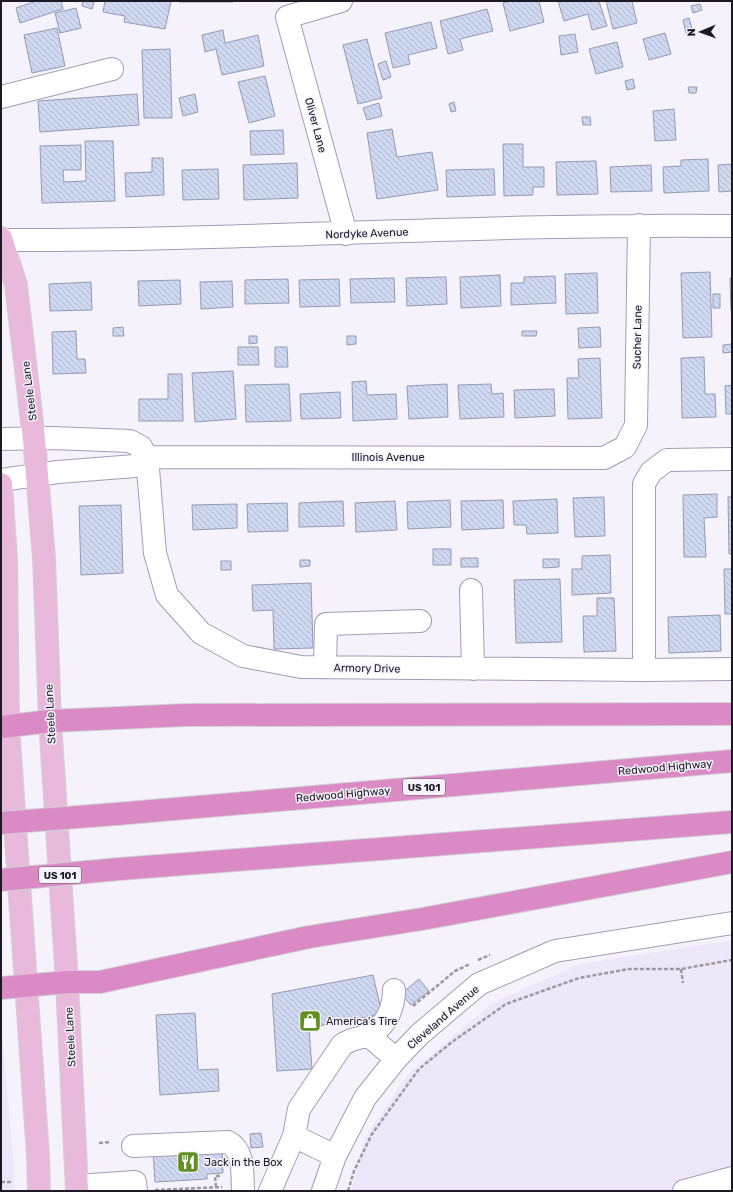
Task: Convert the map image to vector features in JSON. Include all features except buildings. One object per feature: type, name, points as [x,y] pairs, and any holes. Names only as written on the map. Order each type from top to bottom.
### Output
[{"type":"highway","points":[[5,727],[50,721],[186,715],[732,714]]},
{"type":"highway","name":"Redwood Highway","points":[[1,823],[732,761]]},
{"type":"highway","name":"US 101","points":[[1,880],[119,869],[732,822]]},
{"type":"highway","points":[[1,988],[67,982],[100,982],[309,937],[422,919],[732,862]]},
{"type":"main road","name":"Steele Lane","points":[[1,240],[16,285],[34,439],[44,558],[50,721],[67,982],[77,1189]]},
{"type":"main road","points":[[1,484],[5,727],[38,1155],[39,1191]]},
{"type":"street","name":"Oliver Lane","points":[[341,1],[287,17],[346,234]]},
{"type":"street","points":[[1,97],[112,70]]},
{"type":"street","name":"Nordyke Avenue","points":[[1,240],[346,234],[639,225],[732,226]]},
{"type":"street","name":"Sucher Lane","points":[[625,447],[636,425],[639,225]]},
{"type":"street","points":[[1,439],[109,439],[130,441],[140,447],[147,457]]},
{"type":"street","name":"Illinois Avenue","points":[[1,480],[135,466],[147,457],[604,458],[625,447]]},
{"type":"street","name":"Armory Drive","points":[[147,457],[155,554],[167,595],[201,633],[243,656],[301,667],[732,670]]},
{"type":"street","points":[[644,670],[644,484],[651,472],[667,460],[732,459]]},
{"type":"street","points":[[471,590],[473,669]]},
{"type":"street","points":[[326,667],[326,624],[420,621]]},
{"type":"street","name":"Cleveland Avenue","points":[[323,1191],[335,1156],[365,1098],[396,1059],[420,1034],[479,984],[555,951],[732,923]]},
{"type":"street","points":[[270,1191],[294,1136],[299,1109],[342,1045],[352,1039],[368,1035],[388,1016],[394,998],[394,990]]},
{"type":"street","points":[[368,1035],[396,1059]]},
{"type":"street","points":[[294,1136],[335,1156]]},
{"type":"street","points":[[133,1146],[219,1141],[228,1142],[235,1146],[239,1152],[235,1189]]},
{"type":"street","points":[[684,1191],[732,1178]]},
{"type":"street","points":[[77,1189],[135,1182],[141,1191]]},
{"type":"path","points":[[348,1191],[354,1171],[372,1134],[419,1069],[452,1042],[506,1004],[579,978],[629,969],[681,969],[732,960]]},
{"type":"path","points":[[681,969],[683,983]]},
{"type":"path","points":[[99,1143],[111,1142]]},
{"type":"path","points":[[1,1182],[12,1182]]},
{"type":"path","points":[[141,1191],[235,1189]]},
{"type":"shaded area","points":[[732,940],[732,1191],[351,1191],[365,1137],[409,1073],[494,1002],[580,964]]},
{"type":"shaded area","points":[[1,1032],[14,1169],[14,1191],[1,1191]]},
{"type":"place","name":"America's Tire","points":[[310,1021]]},
{"type":"place","name":"Jack in the Box","points":[[188,1162]]}]
